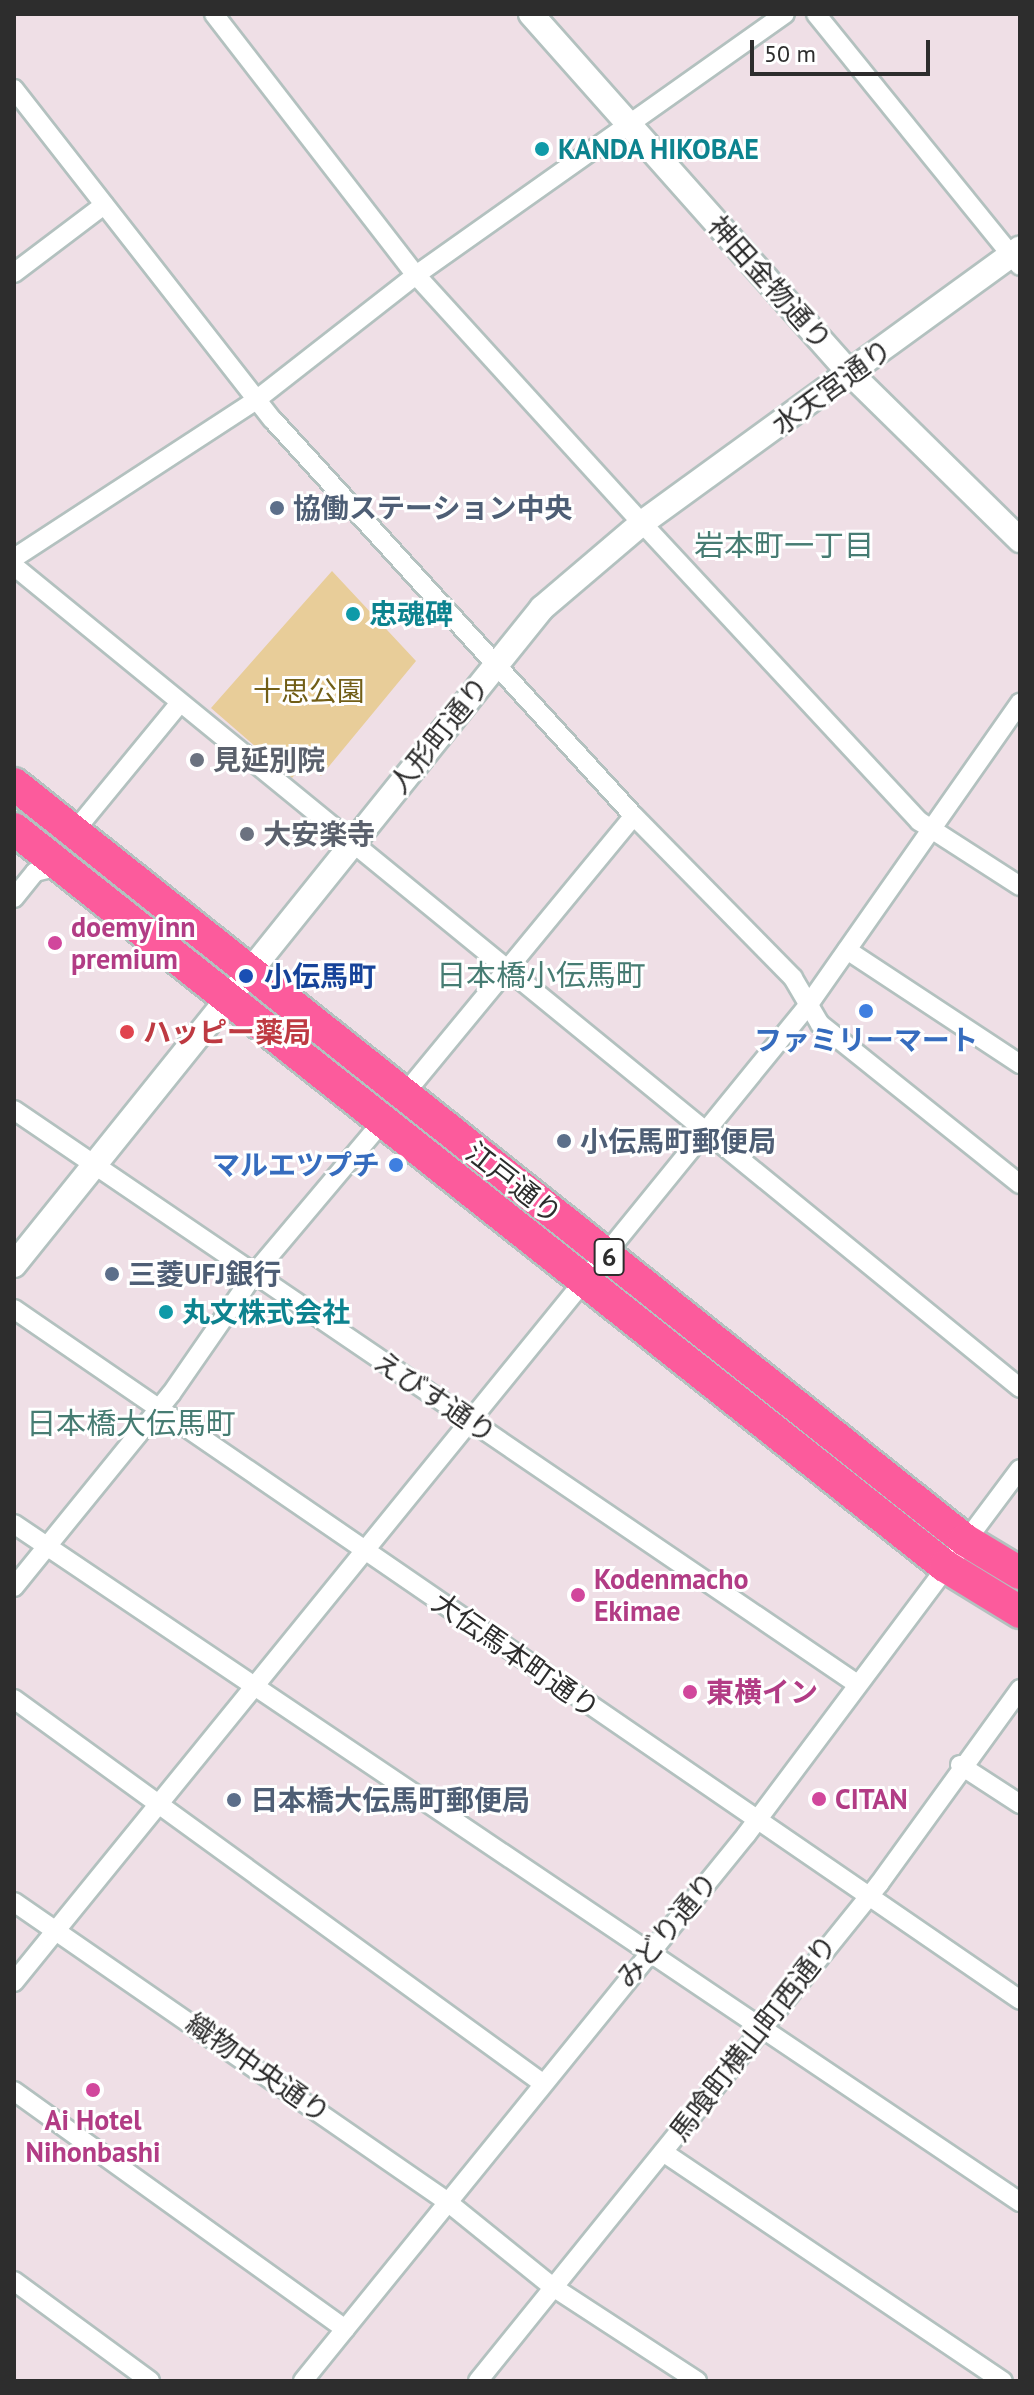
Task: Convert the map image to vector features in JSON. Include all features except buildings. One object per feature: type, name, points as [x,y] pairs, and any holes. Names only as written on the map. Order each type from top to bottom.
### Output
[{"type":"highway","name":"江戸通り","points":[[14,784],[73,833],[382,1122],[945,1566],[1020,1612]]},
{"type":"highway","name":"江戸通り","points":[[14,829],[59,866],[402,1097],[965,1540],[1020,1573]]},
{"type":"street","points":[[214,14],[416,275],[642,523],[932,830],[1020,886]]},
{"type":"street","name":"神田金物通り","points":[[531,14],[851,374],[1020,540]]},
{"type":"street","points":[[14,558],[256,400],[416,275],[785,14]]},
{"type":"street","points":[[816,14],[1017,257]]},
{"type":"street","points":[[14,89],[256,400],[634,816],[793,978],[820,1024],[1020,1184]]},
{"type":"street","points":[[14,273],[104,205]]},
{"type":"street","name":"水天宮通り","points":[[642,523],[1017,257]]},
{"type":"street","name":"人形町通り","points":[[14,1265],[91,1162],[241,989],[352,843],[542,608],[642,523]]},
{"type":"street","points":[[14,566],[179,704],[511,970],[1020,1388]]},
{"type":"street","points":[[14,1982],[61,1930],[703,1128],[809,1004],[1020,703]]},
{"type":"street","points":[[73,833],[179,704]]},
{"type":"street","points":[[402,1097],[511,970],[634,816]]},
{"type":"street","points":[[14,898],[35,872],[59,866]]},
{"type":"street","points":[[847,950],[1020,1064]]},
{"type":"street","name":"えびす通り","points":[[14,1110],[857,1684]]},
{"type":"street","points":[[14,1587],[158,1406],[254,1274],[382,1122]]},
{"type":"street","name":"大伝馬本町通り","points":[[14,1309],[365,1548],[755,1824],[1020,2000]]},
{"type":"street","name":"みどり通り","points":[[303,2381],[445,2200],[755,1824],[1020,1469]]},
{"type":"street","points":[[14,1524],[256,1683],[647,1955],[1020,2202]]},
{"type":"street","name":"馬喰町横山町西通り","points":[[478,2381],[762,2030],[866,1897],[960,1765],[1020,1689]]},
{"type":"street","points":[[14,1699],[158,1808],[541,2082]]},
{"type":"street","points":[[960,1765],[1020,1804]]},
{"type":"street","name":"織物中央通り","points":[[14,1902],[40,1924],[61,1930],[445,2200],[500,2240],[553,2287],[697,2381]]},
{"type":"street","points":[[14,2091],[345,2329]]},
{"type":"street","points":[[663,2152],[1003,2381]]},
{"type":"street","points":[[14,2281],[150,2381]]},
{"type":"green space","name":"十思公園","points":[[332,571],[416,661],[321,776],[305,763],[292,778],[211,708]]},
{"type":"place","name":"KANDA HIKOBAE","points":[[542,149]]},
{"type":"place","name":"協働ステーション中央","points":[[277,508]]},
{"type":"place","name":"忠魂碑","points":[[353,614]]},
{"type":"place","name":"見延別院","points":[[197,760]]},
{"type":"place","name":"大安楽寺","points":[[247,834]]},
{"type":"place","name":"doemy inn premium","points":[[55,943]]},
{"type":"place","name":"小伝馬町","points":[[246,976]]},
{"type":"place","name":"ファミリーマート","points":[[866,1011]]},
{"type":"place","name":"ハッピー薬局","points":[[127,1032]]},
{"type":"place","name":"小伝馬町郵便局","points":[[564,1141]]},
{"type":"place","name":"マルエツプチ","points":[[396,1165]]},
{"type":"place","name":"三菱UFJ銀行","points":[[112,1274]]},
{"type":"place","name":"丸文株式会社","points":[[166,1312]]},
{"type":"place","name":"Kodenmacho Ekimae","points":[[578,1595]]},
{"type":"place","name":"東横イン","points":[[690,1692]]},
{"type":"place","name":"CITAN","points":[[819,1799]]},
{"type":"place","name":"日本橋大伝馬町郵便局","points":[[234,1800]]},
{"type":"place","name":"Ai Hotel Nihonbashi","points":[[93,2090]]},
{"type":"district","name":"岩本町一丁目","points":[[784,545]]},
{"type":"district","name":"日本橋小伝馬町","points":[[541,975]]},
{"type":"district","name":"日本橋大伝馬町","points":[[131,1423]]}]
